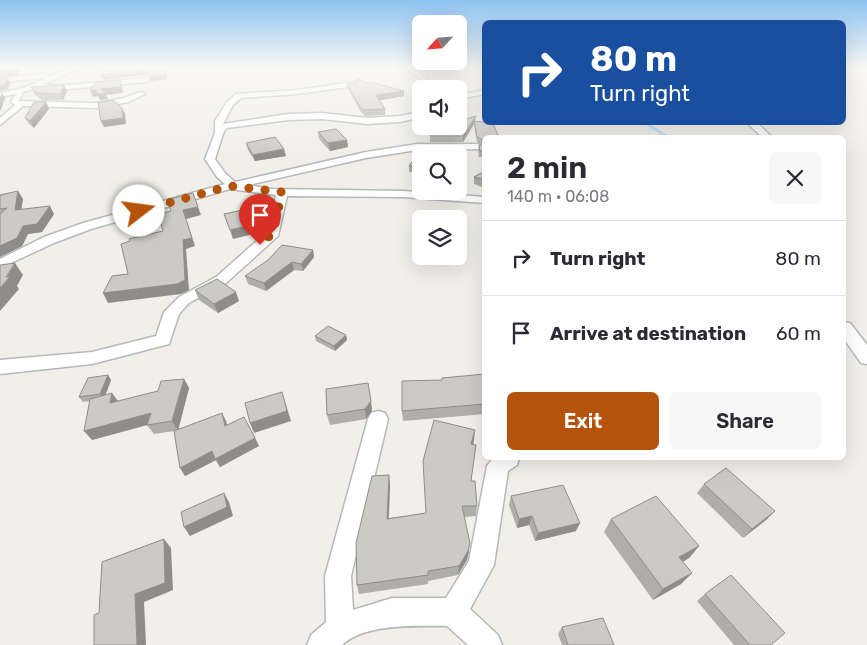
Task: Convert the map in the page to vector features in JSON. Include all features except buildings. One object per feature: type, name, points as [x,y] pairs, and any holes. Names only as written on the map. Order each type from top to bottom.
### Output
[{"type":"street","points":[[18,97],[15,102],[21,104],[100,105],[132,97]]},
{"type":"street","points":[[222,128],[219,128],[219,121],[230,104],[238,97]]},
{"type":"street","points":[[0,122],[21,104]]},
{"type":"street","points":[[230,186],[231,184],[221,175],[210,159],[220,133],[219,130],[222,128],[243,122],[288,117],[322,116],[381,120],[412,117]]},
{"type":"street","points":[[754,125],[765,135]]},
{"type":"street","points":[[0,264],[49,240],[88,226],[287,171],[417,147],[477,147]]},
{"type":"street","points":[[230,186],[282,192],[403,194],[482,200]]},
{"type":"street","points":[[0,367],[92,358],[163,340],[172,312],[184,300],[221,280],[273,233],[282,192]]},
{"type":"street","points":[[846,330],[867,358]]},
{"type":"street","points":[[378,419],[338,576],[330,637],[392,612],[453,612],[488,645]]},
{"type":"street","points":[[453,612],[481,565],[498,466],[506,460]]},
{"type":"waterway","points":[[649,125],[664,135]]},
{"type":"route","points":[[139,211],[230,186],[282,192],[273,233],[260,245]]}]
